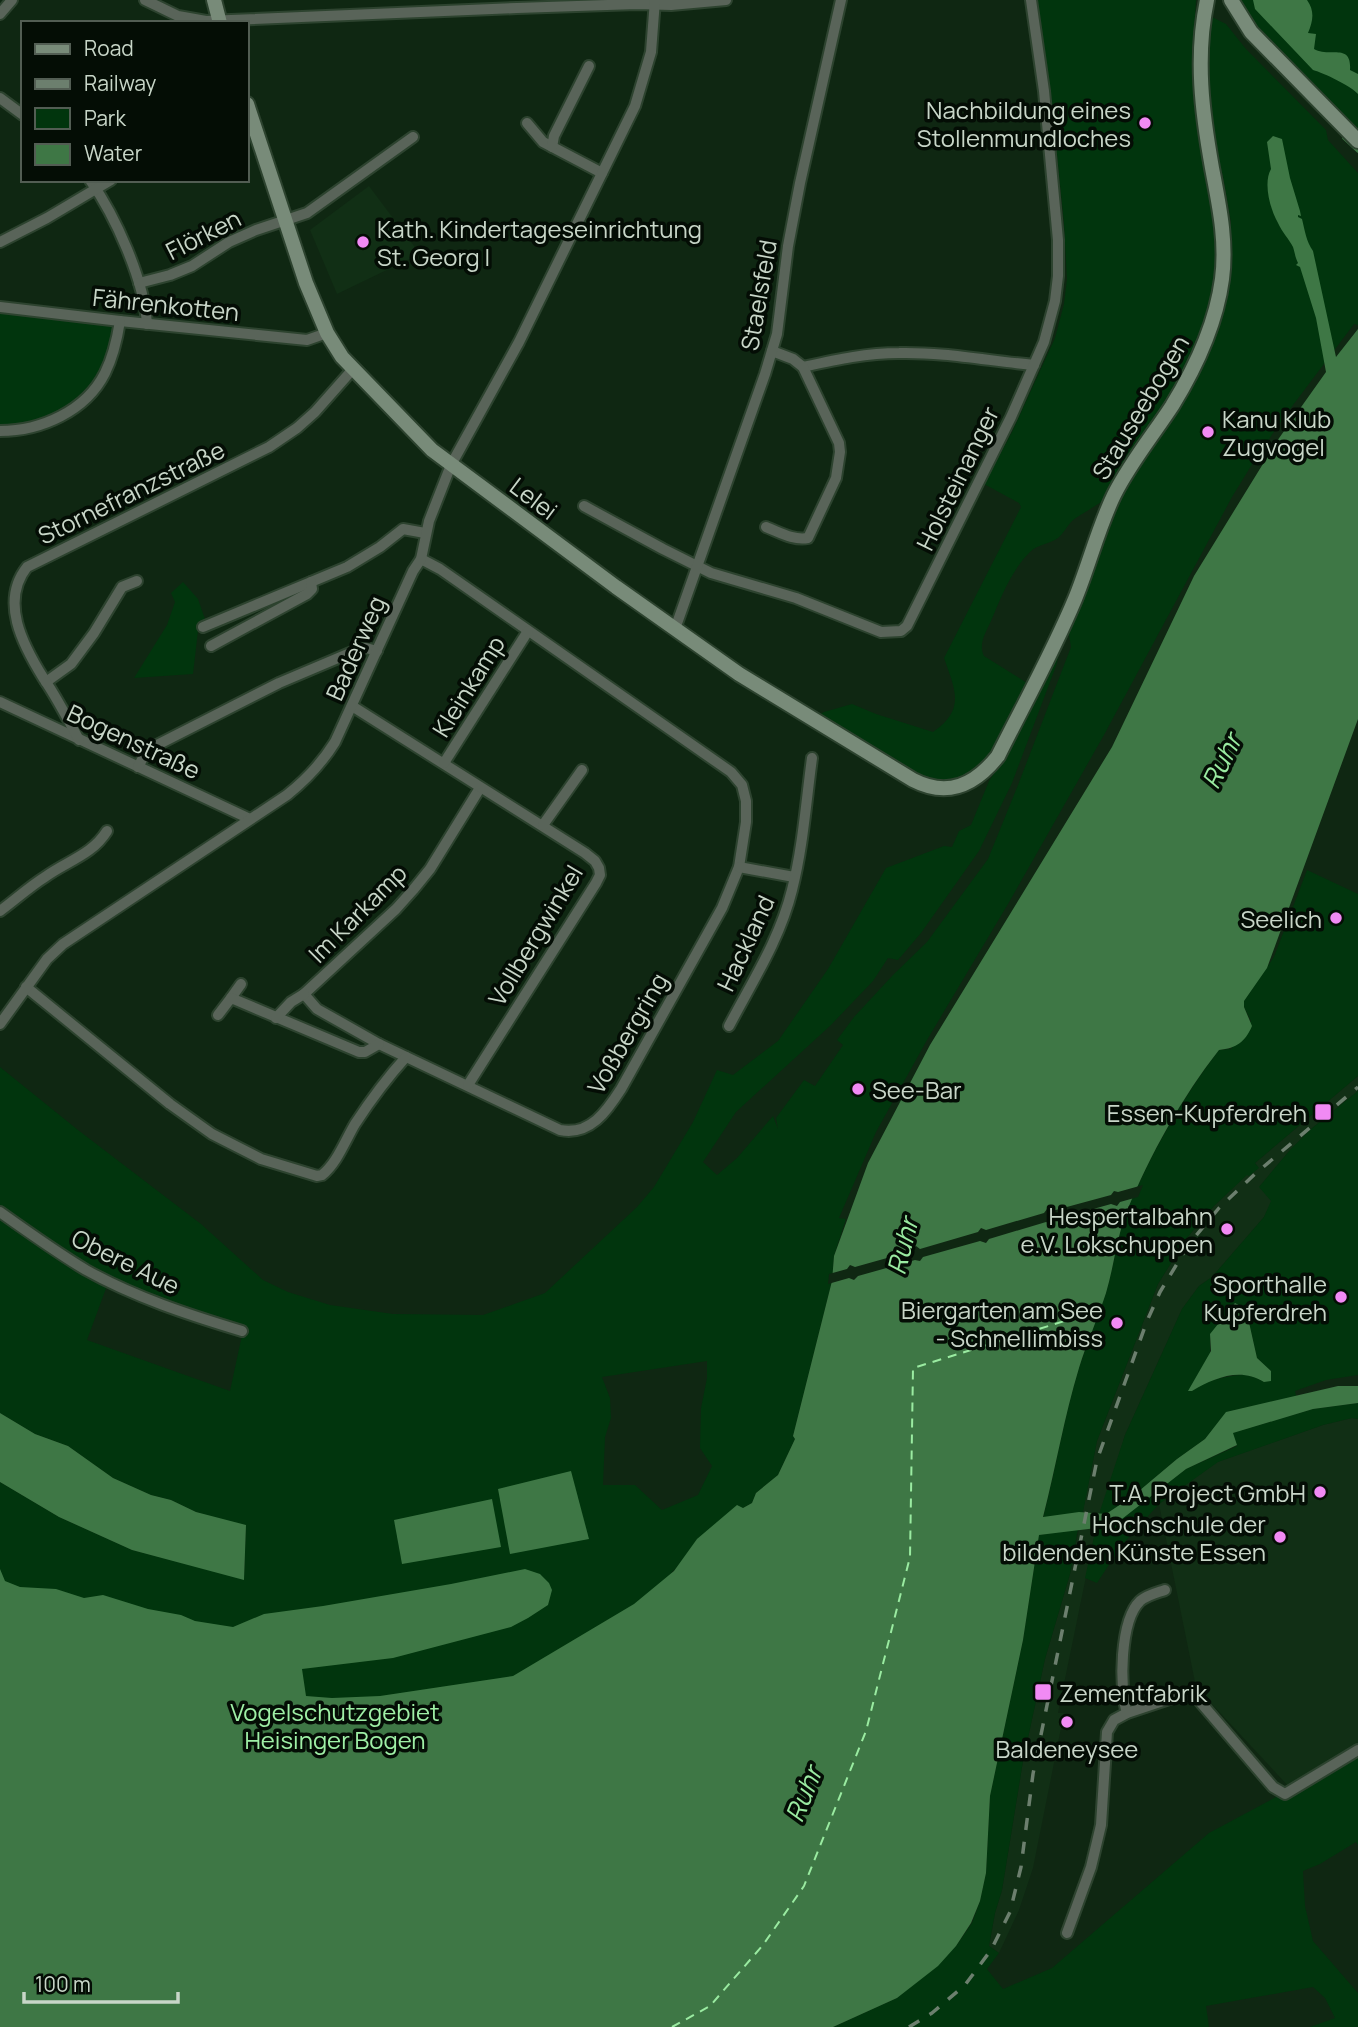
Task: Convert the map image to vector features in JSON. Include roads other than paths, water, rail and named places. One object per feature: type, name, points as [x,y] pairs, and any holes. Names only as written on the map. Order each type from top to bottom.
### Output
[{"type":"street","points":[[0,14],[12,0]]},
{"type":"street","points":[[145,0],[178,16],[206,21],[655,2],[682,5],[726,0]]},
{"type":"street","points":[[214,0],[220,21]]},
{"type":"street","name":"Staelsfeld","points":[[675,629],[777,334],[798,193],[841,0]]},
{"type":"street","name":"Holsteinanger","points":[[584,506],[711,573],[796,598],[881,632],[901,631],[912,619],[1011,417],[1044,342],[1055,301],[1058,240],[1044,91],[1031,0]]},
{"type":"street","name":"Stauseebogen","points":[[949,789],[963,785],[982,774],[998,756],[1075,599],[1122,479],[1173,403],[1206,343],[1219,295],[1223,254],[1222,220],[1200,93],[1207,0]]},
{"type":"street","points":[[1231,0],[1251,32],[1358,141]]},
{"type":"street","name":"Baderweg","points":[[0,1024],[47,959],[63,944],[304,782],[323,762],[335,742],[413,571],[421,559],[425,533],[451,465],[519,342],[635,106],[651,52],[655,2]]},
{"type":"street","points":[[552,147],[554,136],[589,66]]},
{"type":"street","points":[[0,98],[21,110]]},
{"type":"street","name":"Lelei","points":[[248,109],[306,283],[327,333],[342,357],[432,450],[739,674],[922,785],[949,789]]},
{"type":"street","points":[[527,123],[535,135],[552,147],[602,173]]},
{"type":"street","name":"Flörken","points":[[139,283],[192,266],[229,242],[313,210],[413,137]]},
{"type":"street","points":[[0,242],[47,218],[94,185],[116,224],[139,283],[147,324]]},
{"type":"street","name":"Fährenkotten","points":[[0,307],[307,340],[327,333]]},
{"type":"street","points":[[0,432],[40,425],[60,417],[86,398],[104,374],[116,346],[120,321]]},
{"type":"street","points":[[766,527],[802,540],[808,538],[836,478],[840,452],[839,443],[803,367],[787,356],[772,351]]},
{"type":"street","points":[[803,367],[850,358],[901,353],[1034,365]]},
{"type":"street","name":"Stornefranzstraße","points":[[79,740],[9,622],[7,597],[16,575],[27,566],[269,447],[315,412],[353,369]]},
{"type":"street","points":[[203,627],[356,563],[403,529],[410,528],[425,533]]},
{"type":"street","name":"Voßbergring","points":[[406,1057],[561,1130],[575,1132],[588,1128],[612,1104],[722,908],[739,867],[747,811],[744,791],[738,778],[440,569],[421,559]]},
{"type":"street","points":[[46,682],[71,664],[122,587],[138,581]]},
{"type":"street","points":[[211,646],[307,594],[312,589],[311,582]]},
{"type":"street","name":"Kleinkamp","points":[[444,764],[528,631]]},
{"type":"street","points":[[138,767],[144,755],[155,746],[237,703],[357,650],[377,650]]},
{"type":"street","name":"Bogenstraße","points":[[0,702],[250,819]]},
{"type":"street","name":"Vollbergwinkel","points":[[352,706],[543,825],[595,861],[599,868],[600,875],[467,1085]]},
{"type":"street","name":"Hackland","points":[[729,1026],[775,938],[788,902],[812,758]]},
{"type":"street","points":[[543,825],[582,770]]},
{"type":"street","name":"Im Karkamp","points":[[276,1018],[396,909],[413,890],[480,788]]},
{"type":"street","points":[[0,912],[44,877],[99,844],[107,831]]},
{"type":"street","name":"Hackland","points":[[739,867],[794,877]]},
{"type":"street","points":[[218,1015],[241,984]]},
{"type":"street","points":[[26,988],[212,1135],[261,1159],[317,1176],[322,1175],[331,1165],[358,1120],[406,1057]]},
{"type":"street","name":"Im Karkamp","points":[[304,994],[317,1009],[406,1057]]},
{"type":"street","points":[[231,998],[359,1052],[365,1052],[379,1044]]},
{"type":"street","name":"Obere Aue","points":[[0,1212],[64,1256],[109,1282],[150,1300],[242,1331]]},
{"type":"street","points":[[1127,1713],[1122,1694],[1122,1667],[1128,1630],[1135,1608],[1142,1600],[1165,1590]]},
{"type":"street","points":[[1067,1933],[1091,1867],[1101,1825],[1107,1732],[1114,1720],[1181,1695],[1196,1697],[1273,1787],[1285,1794],[1358,1750]]},
{"type":"water","points":[[1253,0],[1307,0],[1312,16],[1308,33],[1316,34],[1314,49],[1343,53],[1347,56],[1350,70],[1358,74],[1358,94],[1337,80],[1313,70],[1255,9]]},
{"type":"water","name":"Baldeneysee","points":[[1273,136],[1282,139],[1300,211],[1301,216],[1298,217],[1302,219],[1313,251],[1336,357],[1358,329],[1358,719],[1267,968],[1244,1001],[1252,1026],[1240,1043],[1219,1050],[1192,1087],[1156,1148],[1127,1211],[1106,1293],[1074,1386],[1043,1517],[1079,1512],[1106,1514],[1205,1439],[1226,1412],[1338,1386],[1358,1386],[1358,1403],[1313,1409],[1233,1433],[1237,1445],[1186,1469],[1113,1526],[1039,1535],[1023,1640],[990,1796],[986,1873],[980,1901],[971,1923],[956,1946],[938,1966],[897,1998],[833,2027],[0,2027],[0,1569],[5,1581],[20,1587],[56,1589],[84,1598],[103,1595],[195,1621],[233,1627],[264,1614],[451,1584],[525,1569],[540,1574],[549,1583],[552,1590],[548,1605],[511,1627],[393,1658],[302,1669],[306,1696],[380,1696],[513,1676],[634,1604],[674,1571],[697,1539],[737,1505],[743,1508],[752,1503],[756,1493],[778,1475],[795,1439],[793,1436],[832,1281],[834,1256],[868,1163],[930,1045],[1112,747],[1194,576],[1277,441],[1326,372],[1316,318],[1300,267],[1296,265],[1298,263],[1293,247],[1270,203],[1268,181],[1271,169],[1267,142]]},
{"type":"water","points":[[1235,1303],[1246,1309],[1257,1358],[1271,1371],[1271,1381],[1264,1382],[1246,1375],[1227,1376],[1188,1391],[1211,1351],[1210,1334]]},
{"type":"water","points":[[0,1413],[35,1434],[68,1446],[113,1478],[196,1512],[246,1525],[244,1580],[132,1550],[59,1517],[0,1482]]},
{"type":"water","points":[[571,1471],[589,1539],[510,1554],[498,1489]]},
{"type":"water","points":[[492,1499],[501,1547],[402,1564],[394,1520]]},
{"type":"waterway","points":[[1344,138],[1358,151]]},
{"type":"railway","points":[[909,2027],[932,2013],[965,1985],[991,1950],[1010,1912],[1021,1867],[1033,1774],[1097,1460],[1160,1292],[1189,1244],[1219,1208],[1358,1087]]},
{"type":"place","name":"Nachbildung eines Stollenmundloches","points":[[1145,123]]},
{"type":"place","name":"Kath. Kindertageseinrichtung St. Georg I","points":[[363,242]]},
{"type":"place","name":"Kanu Klub Zugvogel","points":[[1208,432]]},
{"type":"place","name":"Seelich","points":[[1336,918]]},
{"type":"place","name":"See-Bar","points":[[858,1089]]},
{"type":"place","name":"Essen-Kupferdreh","points":[[1323,1112]]},
{"type":"place","name":"Hespertalbahn e.V. Lokschuppen","points":[[1227,1229]]},
{"type":"place","name":"Sporthalle Kupferdreh","points":[[1341,1297]]},
{"type":"place","name":"Biergarten am See - Schnellimbiss","points":[[1117,1323]]},
{"type":"place","name":"T.A. Project GmbH","points":[[1320,1492]]},
{"type":"place","name":"Hochschule der bildenden Künste Essen","points":[[1280,1537]]},
{"type":"place","name":"Zementfabrik","points":[[1043,1692]]},
{"type":"place","name":"Baldeneysee","points":[[1067,1722]]},
{"type":"water label","name":"Ruhr","points":[[1221,761]]},
{"type":"water label","name":"Ruhr","points":[[902,1246]]},
{"type":"water label","name":"Ruhr","points":[[803,1794]]},
{"type":"park label","name":"Vogelschutzgebiet Heisinger Bogen","points":[[335,1725]]}]
